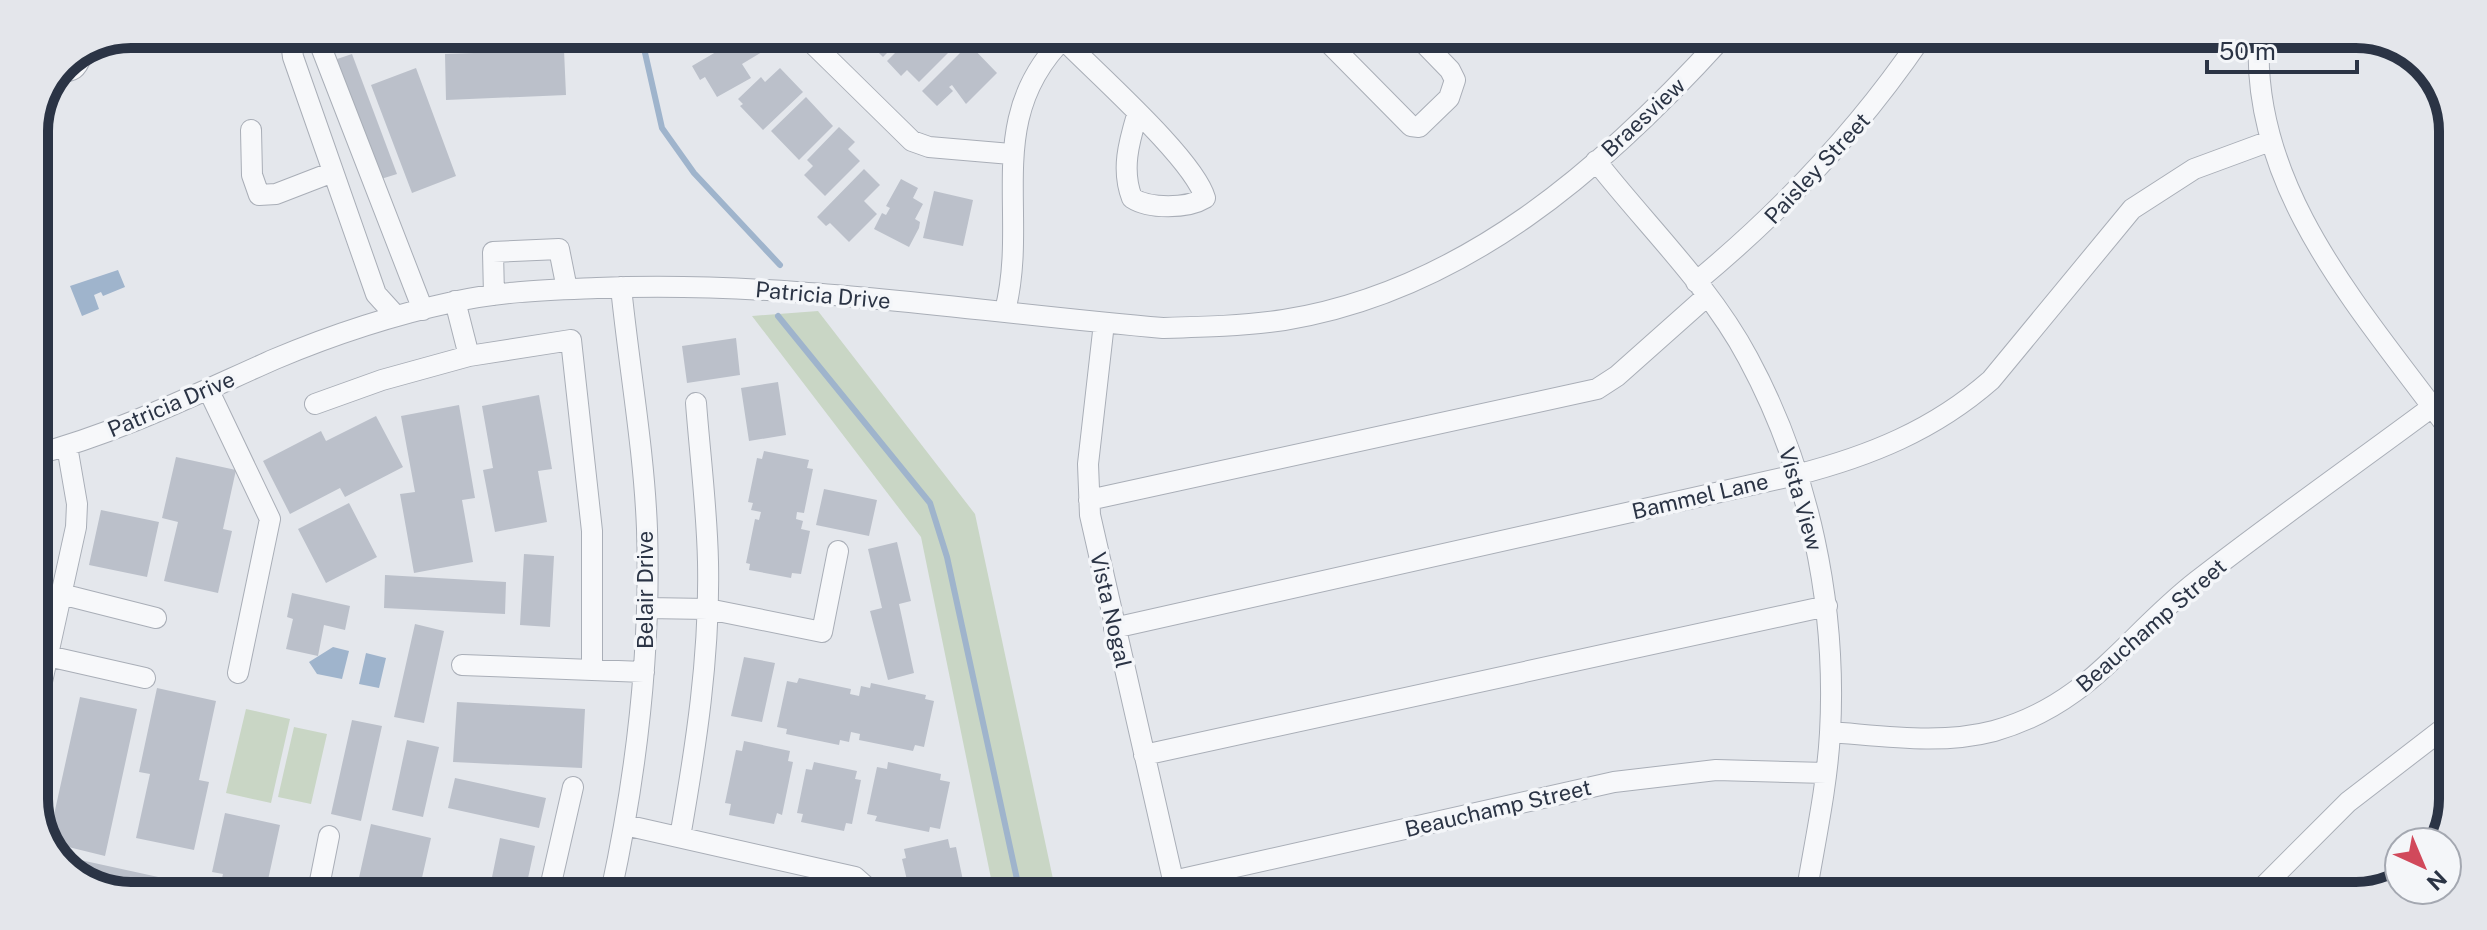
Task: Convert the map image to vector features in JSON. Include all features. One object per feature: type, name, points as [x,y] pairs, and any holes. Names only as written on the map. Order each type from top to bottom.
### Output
[{"type":"street","points":[[292,48],[376,294],[396,316]]},
{"type":"street","points":[[321,48],[423,310]]},
{"type":"street","points":[[817,48],[912,141],[929,147],[1011,154]]},
{"type":"street","points":[[1005,311],[1011,288],[1011,154],[1026,89],[1057,48]]},
{"type":"street","points":[[1073,48],[1189,167],[1200,183],[1205,198],[1171,206],[1139,202],[1132,198],[1126,174],[1127,152],[1137,115]]},
{"type":"street","points":[[1334,48],[1411,126],[1419,127],[1449,98],[1455,80],[1427,48]]},
{"type":"street","name":"Braesview","points":[[1596,161],[1673,92],[1713,48]]},
{"type":"street","name":"Paisley Street","points":[[1089,500],[1597,389],[1617,376],[1810,180],[1881,97],[1914,48]]},
{"type":"street","points":[[2259,48],[2261,91],[2270,141],[2290,195],[2308,229],[2439,416]]},
{"type":"street","points":[[251,130],[252,175],[259,195],[276,194],[333,172]]},
{"type":"street","name":"Bammel Lane","points":[[1114,628],[1796,475],[1843,462],[1904,439],[1968,400],[2013,357],[2132,209],[2194,169],[2270,141]]},
{"type":"street","name":"Patricia Drive","points":[[48,451],[279,358],[396,316],[494,295],[621,287],[787,290],[1163,328],[1224,327],[1286,320],[1346,306],[1404,286],[1460,260],[1513,228],[1596,161]]},
{"type":"street","name":"Vista View","points":[[1596,161],[1702,289],[1748,357],[1807,505],[1827,606],[1830,732],[1808,882]]},
{"type":"street","points":[[494,295],[493,252],[559,249],[567,289]]},
{"type":"street","name":"Belair Drive","points":[[613,882],[625,825],[644,672],[647,608],[646,527],[621,287]]},
{"type":"street","points":[[455,301],[469,356]]},
{"type":"street","name":"Vista Nogal","points":[[1104,323],[1088,464],[1089,500],[1114,628],[1174,882]]},
{"type":"street","points":[[315,404],[382,380],[469,356],[571,340],[592,531],[592,670]]},
{"type":"street","points":[[208,389],[270,519],[238,673]]},
{"type":"street","points":[[681,831],[701,726],[708,609],[708,560],[696,403]]},
{"type":"street","name":"Beauchamp Street","points":[[1830,732],[1925,739],[1962,737],[1992,731],[2048,709],[2101,674],[2195,583],[2432,407]]},
{"type":"street","points":[[67,446],[77,504],[48,656],[145,678]]},
{"type":"street","points":[[647,608],[708,609],[822,632],[838,551]]},
{"type":"street","points":[[61,594],[156,618]]},
{"type":"street","points":[[1144,755],[1827,606]]},
{"type":"street","points":[[462,665],[644,672]]},
{"type":"street","points":[[2268,882],[2348,802],[2439,732]]},
{"type":"street","name":"Beauchamp Street","points":[[1196,882],[1627,780],[1716,770],[1826,773]]},
{"type":"street","points":[[551,882],[573,787]]},
{"type":"street","points":[[625,825],[681,831],[855,877],[861,882]]},
{"type":"street","points":[[320,882],[329,836]]},
{"type":"green space","points":[[818,311],[975,514],[1054,882],[992,882],[921,537],[752,316]]},
{"type":"green space","points":[[246,709],[290,719],[271,803],[226,793]]},
{"type":"green space","points":[[294,727],[327,734],[311,804],[278,797]]},
{"type":"water","points":[[118,270],[125,287],[103,296],[101,292],[94,295],[99,309],[82,316],[70,286]]},
{"type":"water","points":[[333,647],[349,651],[342,679],[317,674],[309,662]]},
{"type":"water","points":[[366,653],[386,658],[379,688],[359,684]]},
{"type":"building","points":[[359,48],[424,48],[359,50]]},
{"type":"building","points":[[723,48],[760,48],[762,52],[742,64],[751,78],[717,97],[705,77],[700,80],[692,66]]},
{"type":"building","points":[[874,48],[892,48],[883,57]]},
{"type":"building","points":[[900,48],[953,48],[919,82],[907,70],[901,76],[887,61]]},
{"type":"building","points":[[965,48],[973,48],[997,73],[966,104],[952,85],[949,87],[953,91],[937,106],[922,91]]},
{"type":"building","points":[[564,50],[566,95],[446,100],[445,54]]},
{"type":"building","points":[[352,54],[397,174],[381,179],[337,59]]},
{"type":"building","points":[[416,68],[456,176],[412,193],[371,85]]},
{"type":"building","points":[[780,68],[803,92],[763,130],[740,106],[743,104],[738,99],[761,77],[765,82]]},
{"type":"building","points":[[806,97],[833,126],[799,160],[771,131]]},
{"type":"building","points":[[839,127],[855,142],[848,149],[860,161],[825,196],[804,175],[813,166],[807,160]]},
{"type":"building","points":[[864,169],[880,185],[864,201],[877,214],[849,242],[830,223],[826,226],[817,217]]},
{"type":"building","points":[[901,179],[918,188],[913,198],[923,204],[915,219],[920,222],[919,228],[909,247],[874,229],[882,213],[886,215],[890,208],[886,206]]},
{"type":"building","points":[[934,191],[973,200],[963,246],[923,238]]},
{"type":"building","points":[[736,338],[740,375],[687,383],[682,346]]},
{"type":"building","points":[[778,382],[786,435],[749,441],[741,388]]},
{"type":"building","points":[[539,395],[552,469],[538,471],[547,522],[495,532],[483,470],[493,468],[482,406]]},
{"type":"building","points":[[459,405],[475,498],[462,500],[473,562],[414,573],[400,494],[415,492],[401,416]]},
{"type":"building","points":[[376,416],[403,467],[345,497],[340,488],[290,514],[263,461],[321,431],[326,441]]},
{"type":"building","points":[[764,451],[809,460],[807,468],[813,469],[804,513],[797,512],[796,519],[803,521],[801,529],[810,531],[801,574],[792,573],[791,578],[749,570],[750,564],[746,563],[755,519],[759,520],[761,512],[751,510],[753,503],[748,502],[757,458],[762,459]]},
{"type":"building","points":[[176,457],[236,470],[223,529],[232,531],[218,593],[164,581],[178,522],[162,518]]},
{"type":"building","points":[[824,489],[877,500],[869,536],[816,525]]},
{"type":"building","points":[[349,503],[377,557],[326,583],[298,529]]},
{"type":"building","points":[[101,510],[159,522],[147,577],[89,565]]},
{"type":"building","points":[[897,542],[911,601],[899,604],[914,673],[888,680],[870,611],[882,608],[868,549]]},
{"type":"building","points":[[524,554],[554,556],[550,627],[520,625]]},
{"type":"building","points":[[385,575],[506,582],[505,614],[384,608]]},
{"type":"building","points":[[292,593],[350,606],[345,630],[324,625],[318,656],[286,649],[293,619],[287,617]]},
{"type":"building","points":[[415,624],[444,631],[424,723],[394,717]]},
{"type":"building","points":[[744,657],[775,663],[762,722],[731,716]]},
{"type":"building","points":[[799,678],[851,689],[850,694],[859,696],[861,686],[870,688],[871,683],[926,695],[925,699],[934,701],[924,747],[915,745],[913,751],[859,740],[860,734],[851,732],[849,742],[840,740],[839,745],[786,734],[787,729],[777,727],[787,681],[797,683]]},
{"type":"building","points":[[157,688],[216,701],[199,780],[209,782],[194,850],[136,838],[150,774],[139,772]]},
{"type":"building","points":[[80,697],[137,709],[105,856],[63,846],[52,824]]},
{"type":"building","points":[[457,702],[585,709],[582,768],[453,762]]},
{"type":"building","points":[[352,720],[382,726],[361,821],[331,814]]},
{"type":"building","points":[[407,740],[439,747],[423,817],[392,810]]},
{"type":"building","points":[[744,741],[790,751],[788,761],[793,762],[782,815],[777,813],[774,824],[729,815],[731,804],[725,803],[736,750],[742,751]]},
{"type":"building","points":[[814,762],[857,771],[855,779],[861,780],[852,824],[846,823],[844,831],[801,822],[803,814],[797,813],[806,769],[812,770]]},
{"type":"building","points":[[888,762],[941,774],[940,780],[950,782],[940,829],[930,827],[929,832],[875,821],[877,816],[867,814],[877,767],[887,769]]},
{"type":"building","points":[[455,778],[546,798],[539,828],[448,808]]},
{"type":"building","points":[[225,813],[280,825],[268,880],[277,882],[221,882],[223,874],[212,872]]},
{"type":"building","points":[[371,824],[431,838],[421,882],[358,882]]},
{"type":"building","points":[[500,838],[535,846],[527,882],[491,882]]},
{"type":"building","points":[[948,839],[950,848],[956,847],[963,882],[907,882],[902,859],[906,858],[904,849]]},
{"type":"building","points":[[74,859],[181,882],[131,882],[105,878]]},
{"type":"waterway","points":[[644,48],[662,128],[694,173],[780,265]]},
{"type":"waterway","points":[[778,316],[930,503],[947,557],[1018,882]]}]
